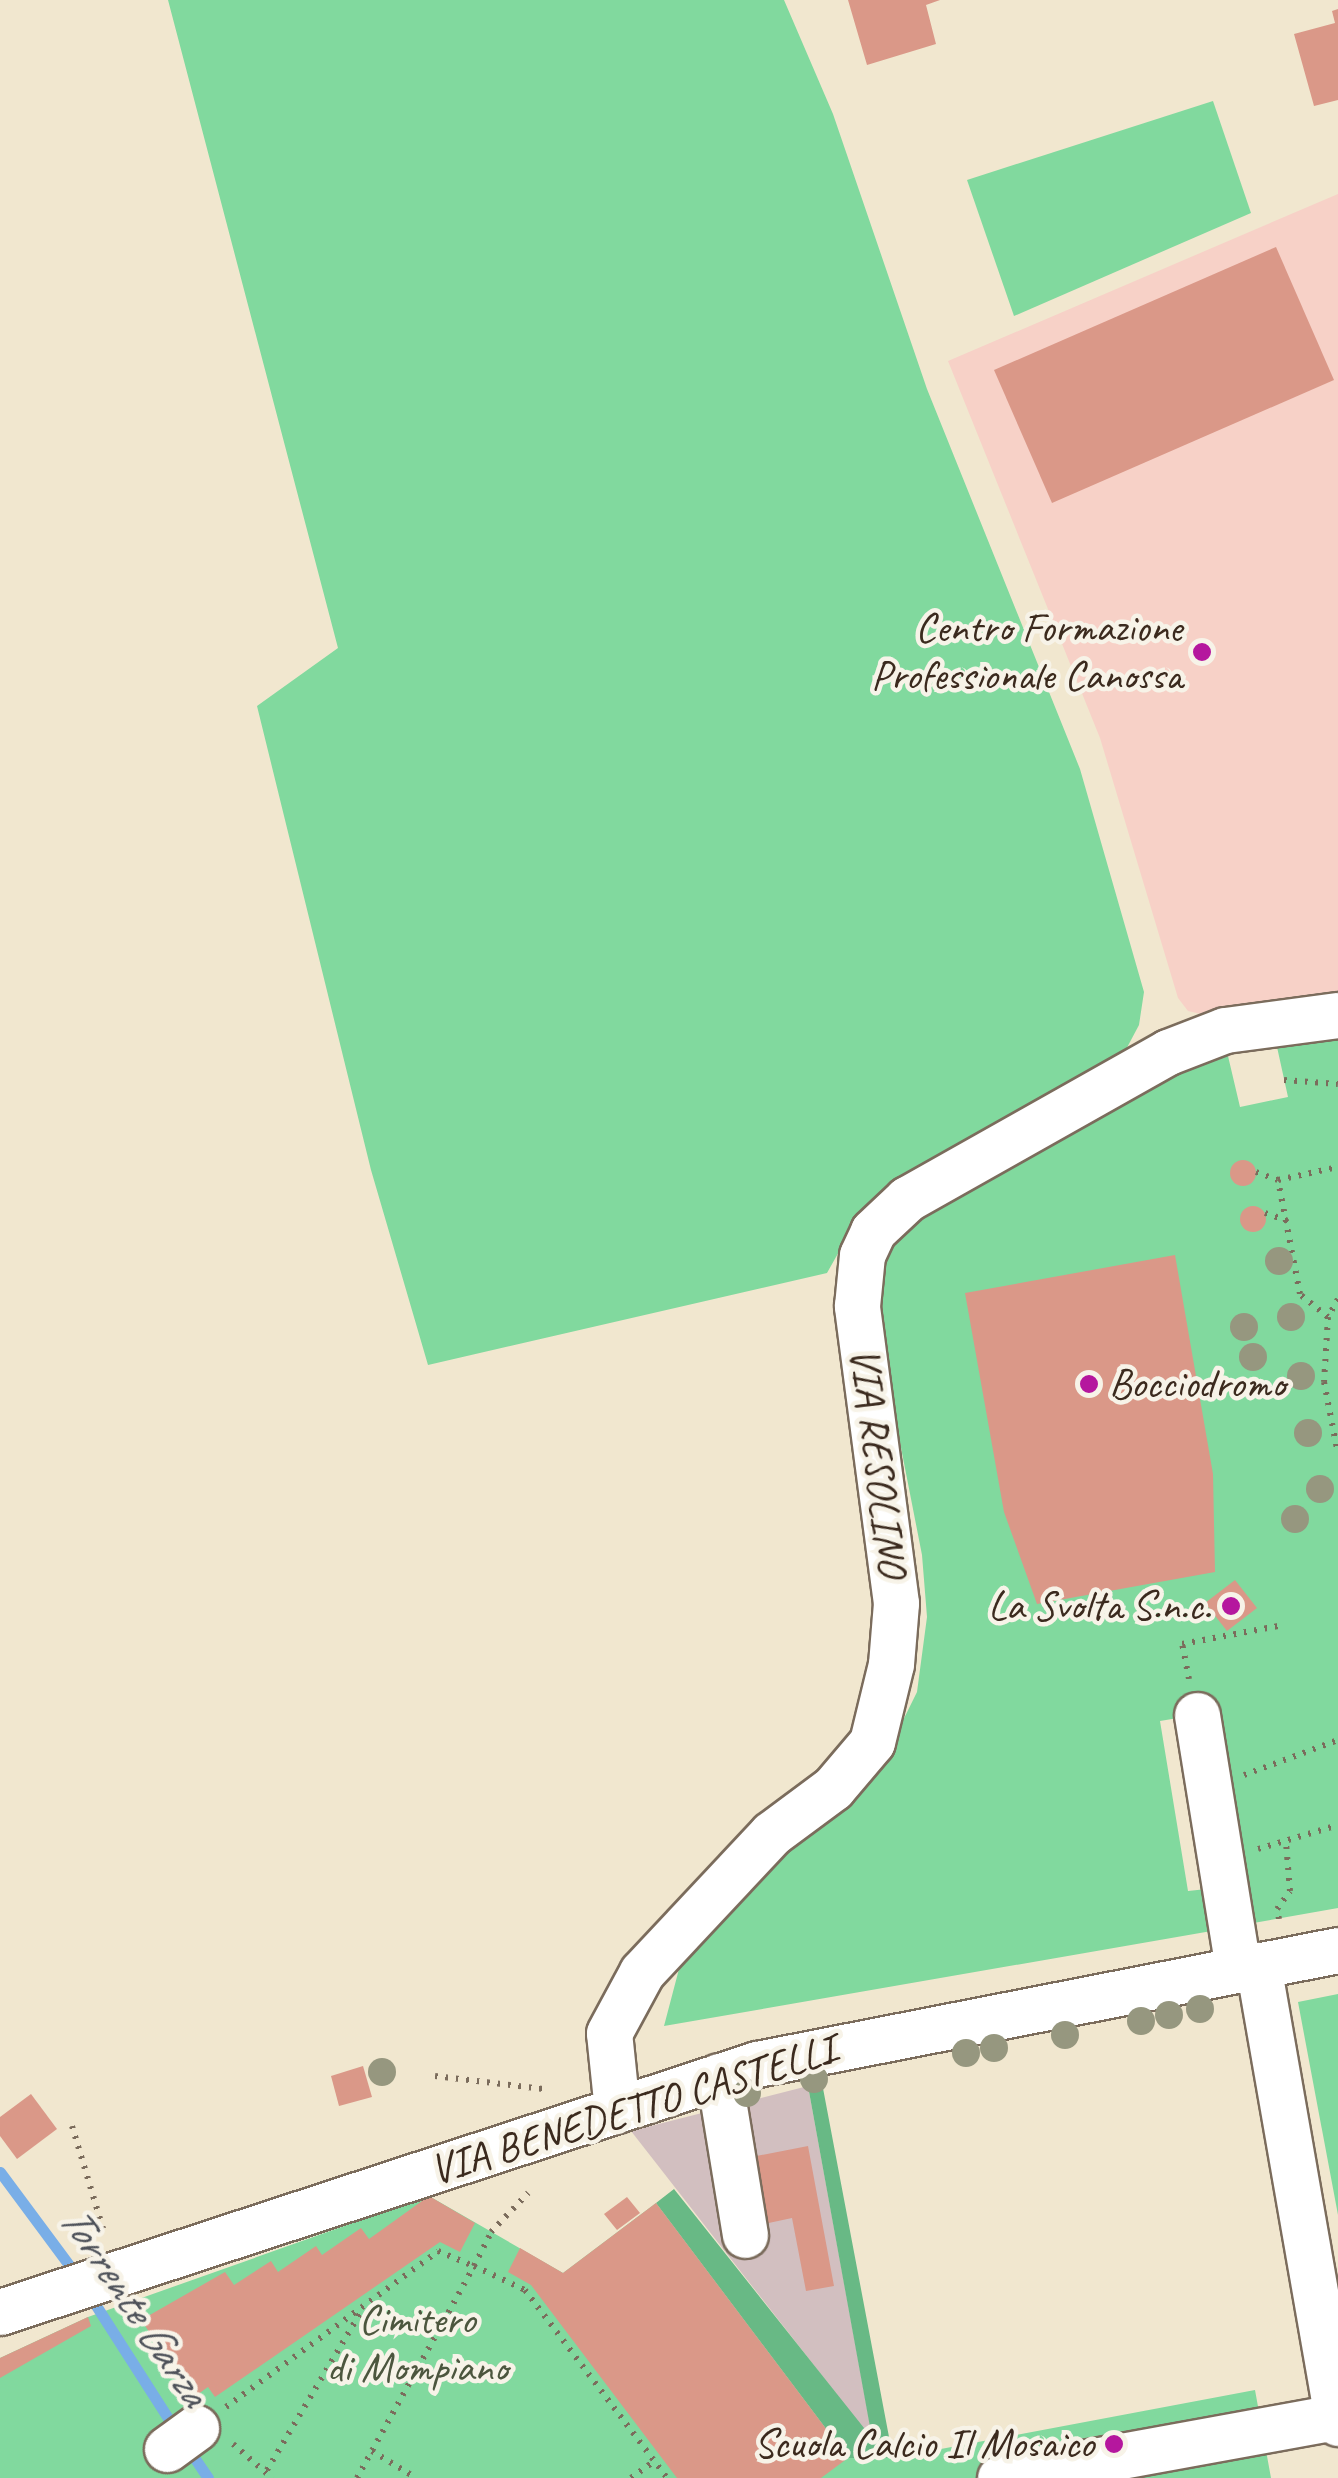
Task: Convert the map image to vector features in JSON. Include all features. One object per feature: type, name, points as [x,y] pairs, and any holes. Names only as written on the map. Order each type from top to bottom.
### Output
[{"type":"street","name":"VIA RESOLINO","points":[[607,2114],[609,2034],[642,1972],[771,1834],[833,1788],[872,1742],[891,1664],[896,1602],[857,1306],[862,1255],[873,1231],[907,1198],[1168,1052],[1225,1030],[1338,1015]]},
{"type":"street","points":[[1000,2478],[1337,2420],[1259,1956],[1220,1857],[1196,1715]]},
{"type":"street","name":"VIA BENEDETTO CASTELLI","points":[[0,2312],[52,2295],[112,2268],[719,2076],[858,2058],[1114,2011],[1259,1956],[1338,1950]]},
{"type":"street","points":[[719,2076],[745,2235]]},
{"type":"path","points":[[1284,1080],[1338,1084]]},
{"type":"path","points":[[1256,1172],[1278,1180],[1338,1167]]},
{"type":"path","points":[[1278,1180],[1289,1221],[1300,1294],[1328,1317]]},
{"type":"path","points":[[1265,1213],[1289,1221]]},
{"type":"path","points":[[1338,1299],[1328,1317],[1324,1382],[1338,1454]]},
{"type":"path","points":[[1196,1715],[1182,1644],[1278,1626]]},
{"type":"path","points":[[1209,1782],[1338,1740]]},
{"type":"path","points":[[1220,1857],[1338,1825]]},
{"type":"path","points":[[1259,1956],[1277,1909],[1290,1891],[1286,1842]]},
{"type":"path","points":[[435,2076],[556,2091],[607,2114]]},
{"type":"path","points":[[72,2126],[112,2268]]},
{"type":"path","points":[[357,2478],[491,2232],[528,2192]]},
{"type":"path","points":[[272,2478],[267,2470],[192,2431],[438,2252],[525,2290],[667,2478]]},
{"type":"path","points":[[267,2470],[365,2305]]},
{"type":"path","points":[[372,2451],[416,2478]]},
{"type":"path","points":[[631,2478],[654,2461]]},
{"type":"shaded area","name":"Centro Formazione Professionale Canossa","points":[[1338,194],[1338,996],[1205,1015],[1188,1011],[1178,998],[1100,738],[948,361]]},
{"type":"shaded area","points":[[808,2086],[873,2441],[631,2131]]},
{"type":"green space","points":[[168,0],[784,0],[833,114],[927,389],[1080,769],[1144,992],[1139,1025],[1122,1057],[859,1216],[827,1273],[428,1365],[371,1170],[257,706],[338,648]]},
{"type":"green space","points":[[1213,101],[1251,213],[1014,316],[967,180]]},
{"type":"green space","points":[[1338,1038],[1338,1908],[1242,1925],[1231,1779],[1208,1713],[1160,1721],[1188,1891],[1216,1888],[1223,1929],[664,2026],[679,1969],[780,1848],[878,1771],[917,1692],[927,1617],[922,1555],[877,1325],[879,1279],[893,1244],[931,1210],[1173,1073],[1228,1056],[1240,1107],[1288,1097],[1277,1047]]},
{"type":"green space","points":[[1338,1994],[1338,2215],[1298,2002]]},
{"type":"green space","points":[[822,2083],[893,2458],[848,2458],[656,2203],[674,2189],[872,2438],[808,2086]]},
{"type":"green space","name":"Cimitero di Mompiano","points":[[429,2196],[563,2273],[656,2203],[848,2458],[893,2458],[1255,2390],[1271,2478],[0,2478],[0,2358],[88,2317]]},
{"type":"building","points":[[848,0],[940,0],[926,5],[936,44],[867,65]]},
{"type":"building","points":[[1338,9],[1338,100],[1314,106],[1294,34],[1335,23],[1332,11]]},
{"type":"building","points":[[1276,247],[1334,380],[1052,503],[994,370]]},
{"type":"building","points":[[1243,1160],[1252,1164],[1256,1173],[1252,1182],[1243,1186],[1234,1182],[1230,1173],[1234,1164]]},
{"type":"building","points":[[1253,1206],[1262,1210],[1266,1219],[1262,1228],[1253,1232],[1244,1228],[1240,1219],[1244,1210]]},
{"type":"building","name":"Bocciodromo","points":[[1175,1255],[1213,1474],[1215,1572],[1037,1604],[1004,1512],[965,1293]]},
{"type":"building","name":"La Svolta S.n.c.","points":[[1235,1580],[1257,1608],[1227,1631],[1205,1603]]},
{"type":"building","points":[[363,2066],[372,2097],[339,2106],[331,2076]]},
{"type":"building","points":[[31,2094],[57,2129],[17,2159],[0,2136],[0,2117]]},
{"type":"building","points":[[808,2146],[834,2286],[806,2291],[792,2218],[764,2224],[751,2157]]},
{"type":"building","points":[[429,2196],[475,2223],[460,2252],[440,2242],[215,2397],[208,2387],[194,2397],[141,2320],[225,2272],[234,2285],[271,2261],[278,2272],[316,2246],[322,2255],[361,2228],[369,2239]]},
{"type":"building","points":[[627,2197],[640,2213],[617,2230],[604,2214]]},
{"type":"building","points":[[656,2203],[848,2458],[821,2478],[677,2478],[531,2285],[508,2272],[520,2248],[563,2273]]},
{"type":"building","points":[[88,2317],[91,2326],[0,2378],[0,2358]]},
{"type":"waterway","name":"Torrente Garza","points":[[0,2172],[78,2277]]},
{"type":"waterway","name":"Torrente Garza","points":[[88,2293],[175,2429]]},
{"type":"waterway","name":"Torrente Garza","points":[[185,2444],[208,2478]]},
{"type":"place","name":"Centro Formazione Professionale Canossa","points":[[1202,652]]},
{"type":"place","name":"Bocciodromo","points":[[1089,1384]]},
{"type":"place","name":"La Svolta S.n.c.","points":[[1231,1606]]},
{"type":"place","name":"Scuola Calcio Il Mosaico","points":[[1114,2444]]}]
